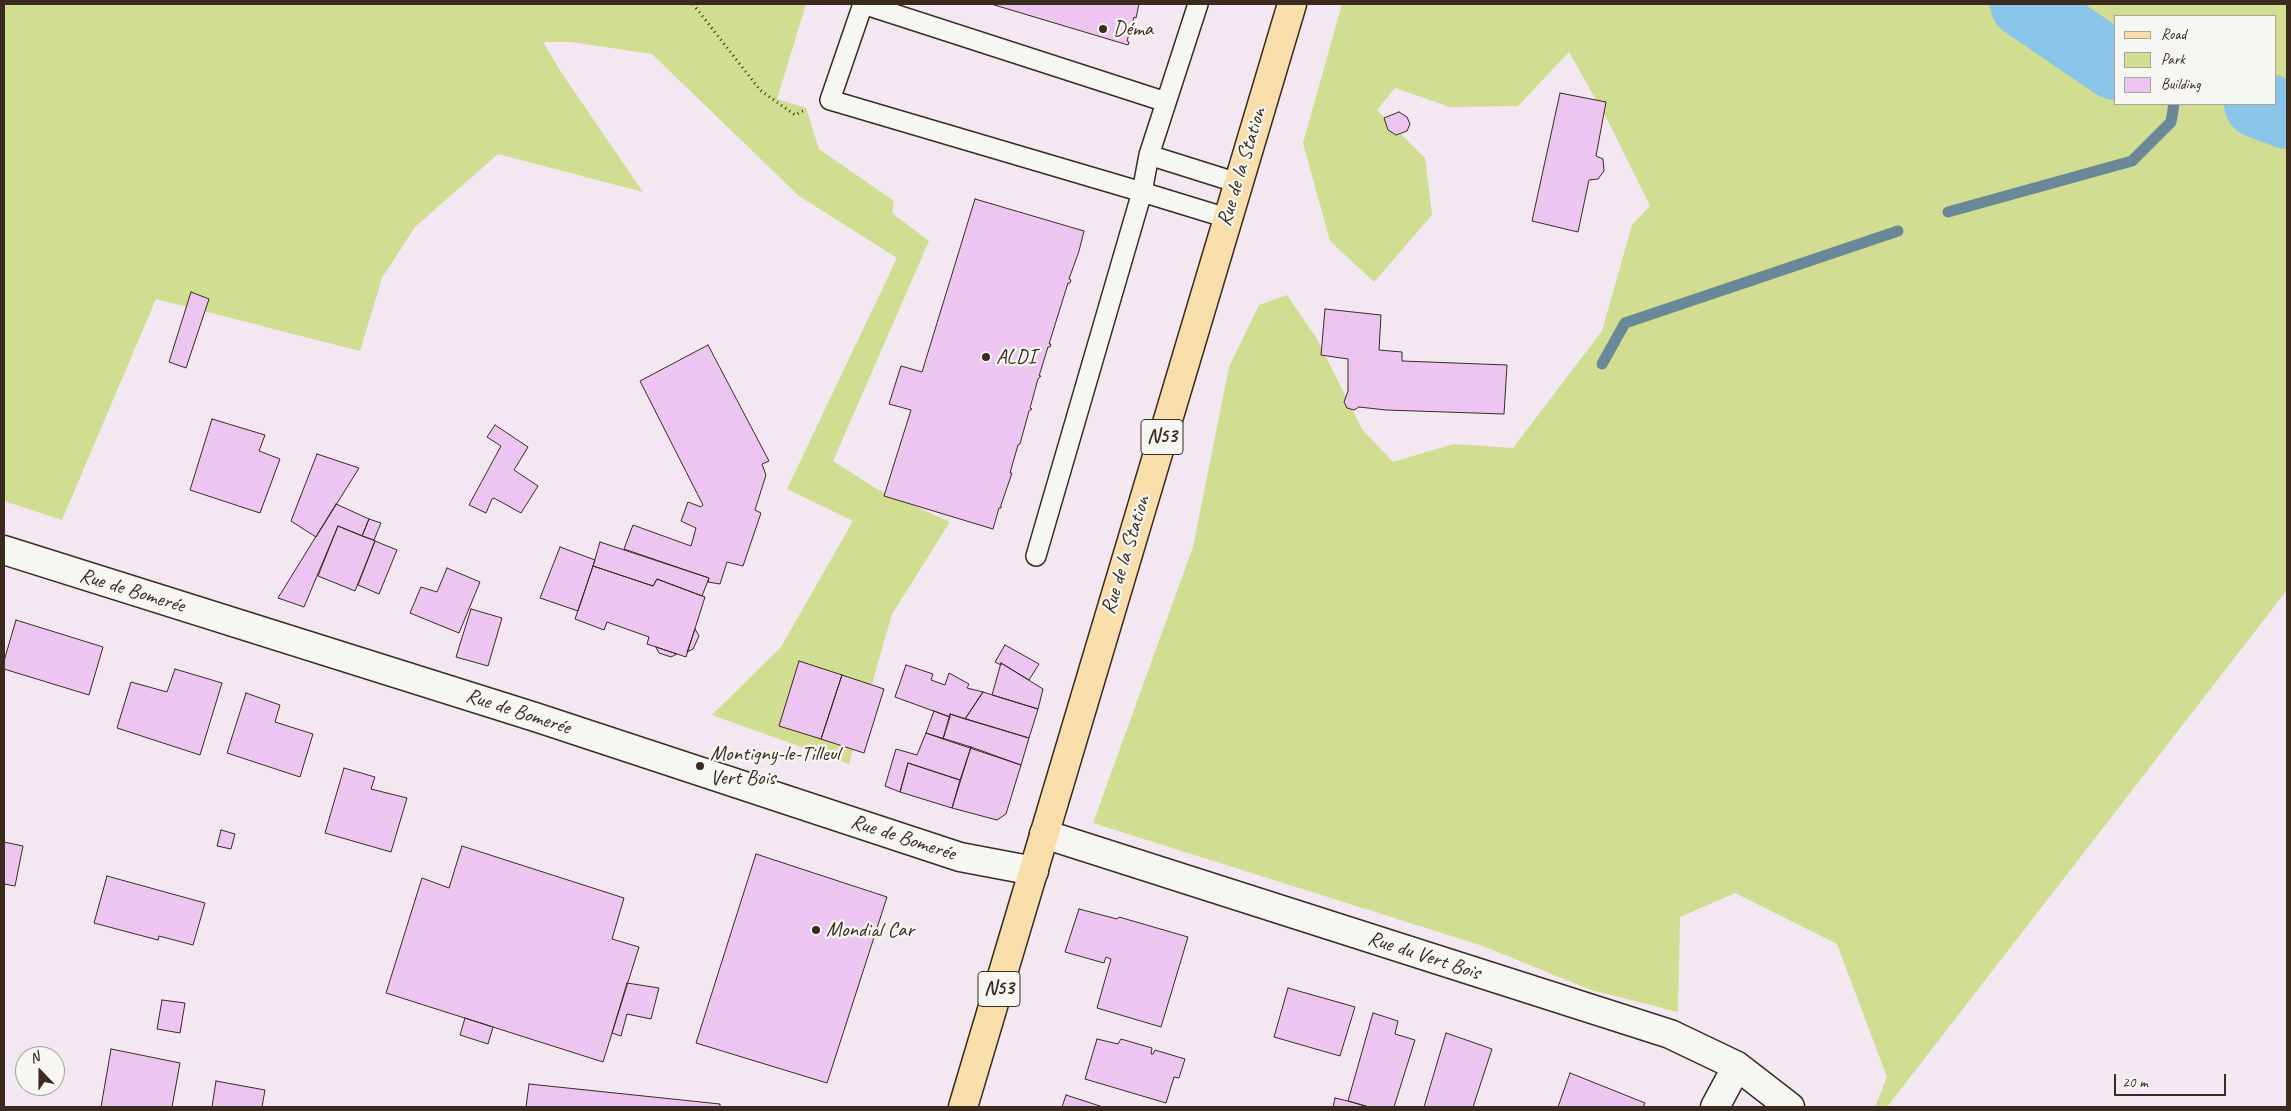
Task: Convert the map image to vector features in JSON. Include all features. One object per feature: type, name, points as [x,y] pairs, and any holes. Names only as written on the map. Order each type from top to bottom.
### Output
[{"type":"main road","name":"Rue de la Station","points":[[963,1107],[1292,4]]},
{"type":"main road","name":"Rue de Bomerée","points":[[4,550],[535,717],[960,857],[1034,871]]},
{"type":"main road","name":"Rue du Vert Bois","points":[[1044,834],[1670,1034],[1736,1066],[1790,1107]]},
{"type":"main road","points":[[1715,1107],[1736,1066]]},
{"type":"lane","points":[[1166,102],[863,4],[830,100],[1228,218]]},
{"type":"lane","points":[[1036,556],[1142,192],[1149,154],[1198,4]]},
{"type":"lane","points":[[1149,154],[1238,183]]},
{"type":"path","points":[[693,4],[760,90],[795,114],[830,100]]},
{"type":"green space","points":[[4,4],[806,4],[777,99],[806,108],[819,149],[894,201],[892,213],[929,241],[833,461],[877,489],[950,522],[892,614],[849,764],[712,715],[781,647],[853,521],[787,489],[897,258],[799,196],[652,54],[571,42],[543,42],[561,72],[643,192],[498,154],[415,227],[382,278],[360,351],[156,299],[62,520],[4,501]]},
{"type":"green space","points":[[1342,4],[2287,4],[2287,590],[1887,1107],[1875,1107],[1887,1077],[1837,944],[1735,893],[1680,917],[1678,1012],[1591,990],[1483,946],[1093,823],[1193,547],[1229,367],[1259,305],[1287,295],[1317,339],[1362,429],[1393,462],[1453,444],[1513,448],[1602,331],[1632,225],[1650,206],[1608,121],[1569,52],[1518,106],[1450,107],[1395,88],[1377,110],[1425,158],[1432,215],[1374,282],[1330,241],[1303,143]]},
{"type":"building","name":"Déma","points":[[991,4],[1139,4],[1127,41],[1129,42],[1128,45]]},
{"type":"building","points":[[1560,93],[1606,102],[1596,156],[1603,159],[1604,171],[1598,179],[1589,180],[1578,232],[1532,221]]},
{"type":"building","points":[[1399,112],[1407,117],[1410,124],[1407,131],[1396,135],[1388,130],[1384,118]]},
{"type":"building","name":"ALDI","points":[[975,199],[1084,231],[1069,279],[1071,280],[1068,283],[1049,344],[1051,344],[1048,347],[1039,376],[1041,376],[1038,379],[1030,408],[1032,409],[1029,411],[1010,473],[1012,473],[993,529],[884,496],[911,410],[889,404],[901,366],[922,372]]},
{"type":"building","points":[[191,292],[209,299],[186,368],[169,362]]},
{"type":"building","points":[[1325,309],[1381,315],[1379,350],[1402,352],[1402,361],[1507,365],[1504,414],[1386,410],[1359,407],[1354,410],[1347,408],[1344,402],[1348,391],[1348,359],[1321,355]]},
{"type":"building","points":[[708,345],[769,461],[762,464],[766,475],[755,510],[761,513],[743,566],[727,562],[720,584],[708,582],[709,578],[624,549],[633,525],[691,546],[696,528],[681,521],[688,502],[701,507],[703,505],[640,381]]},
{"type":"building","points":[[212,419],[265,435],[259,451],[280,459],[260,513],[190,490]]},
{"type":"building","points":[[495,425],[528,447],[514,470],[538,486],[521,513],[494,498],[486,513],[469,505],[501,446],[487,437]]},
{"type":"building","points":[[317,454],[359,468],[316,537],[291,521]]},
{"type":"building","points":[[336,504],[369,519],[362,536],[338,526],[304,607],[278,598]]},
{"type":"building","points":[[369,519],[381,523],[374,540],[362,536]]},
{"type":"building","points":[[338,526],[375,541],[355,591],[318,576]]},
{"type":"building","points":[[375,541],[397,550],[379,594],[358,585]]},
{"type":"building","points":[[600,542],[709,578],[702,596],[657,579],[653,586],[593,566]]},
{"type":"building","points":[[560,547],[595,560],[578,611],[540,598]]},
{"type":"building","points":[[593,566],[653,586],[657,579],[705,597],[686,657],[647,644],[649,637],[607,622],[604,630],[575,619]]},
{"type":"building","points":[[447,568],[480,582],[459,633],[410,613],[421,587],[437,592]]},
{"type":"building","points":[[471,609],[502,618],[488,666],[456,657]]},
{"type":"building","points":[[16,620],[103,647],[89,695],[4,669],[4,661]]},
{"type":"building","points":[[695,629],[699,636],[693,649],[687,652]]},
{"type":"building","points":[[1005,645],[1039,664],[1029,680],[1001,663],[1001,665],[995,662]]},
{"type":"building","points":[[656,647],[677,654],[671,657],[659,653]]},
{"type":"building","points":[[799,661],[842,675],[821,739],[779,726]]},
{"type":"building","points":[[1001,663],[1043,689],[1038,709],[992,695]]},
{"type":"building","points":[[906,665],[933,674],[931,680],[945,685],[949,673],[969,684],[967,688],[983,692],[965,719],[950,714],[950,717],[895,697]]},
{"type":"building","points":[[175,669],[222,683],[200,755],[117,728],[131,682],[167,692]]},
{"type":"building","points":[[842,675],[884,689],[864,753],[821,739]]},
{"type":"building","points":[[983,692],[1038,709],[1029,738],[965,719]]},
{"type":"building","points":[[246,693],[280,705],[275,722],[313,734],[300,777],[227,753]]},
{"type":"building","points":[[934,711],[950,717],[943,739],[926,733]]},
{"type":"building","points":[[950,714],[1029,738],[1021,765],[943,739]]},
{"type":"building","points":[[926,733],[971,747],[960,780],[908,763],[900,792],[885,786],[896,749],[917,755]]},
{"type":"building","points":[[971,747],[1021,765],[1006,814],[997,820],[952,808]]},
{"type":"building","points":[[908,763],[960,780],[952,808],[900,792]]},
{"type":"building","points":[[344,768],[375,777],[371,789],[407,798],[391,852],[325,833]]},
{"type":"building","points":[[221,830],[235,834],[231,849],[217,846]]},
{"type":"building","points":[[4,842],[23,846],[15,886],[4,884]]},
{"type":"building","points":[[462,846],[624,898],[612,939],[639,947],[603,1062],[386,993],[422,878],[449,888]]},
{"type":"building","points":[[756,854],[887,897],[827,1083],[696,1043]]},
{"type":"building","points":[[107,876],[205,903],[193,945],[159,936],[158,940],[94,923]]},
{"type":"building","points":[[1079,909],[1117,919],[1119,917],[1188,937],[1161,1027],[1097,1008],[1111,959],[1106,957],[1104,963],[1065,952]]},
{"type":"building","points":[[627,983],[659,988],[651,1019],[627,1014],[621,1036],[612,1033]]},
{"type":"building","points":[[1288,988],[1355,1007],[1340,1056],[1274,1037]]},
{"type":"building","points":[[162,1000],[185,1003],[180,1033],[157,1029]]},
{"type":"building","points":[[1373,1013],[1398,1021],[1395,1034],[1415,1040],[1394,1107],[1369,1107],[1348,1101]]},
{"type":"building","points":[[465,1018],[493,1027],[488,1044],[460,1035]]},
{"type":"building","points":[[1446,1033],[1492,1049],[1473,1107],[1424,1107]]},
{"type":"building","points":[[1097,1039],[1118,1044],[1121,1039],[1152,1048],[1151,1054],[1155,1050],[1185,1059],[1179,1078],[1174,1077],[1166,1103],[1085,1079]]},
{"type":"building","points":[[111,1049],[180,1063],[172,1107],[101,1107]]},
{"type":"building","points":[[1570,1073],[1645,1103],[1643,1107],[1558,1107]]},
{"type":"building","points":[[216,1081],[265,1090],[262,1107],[212,1107]]},
{"type":"building","points":[[529,1084],[720,1104],[720,1107],[526,1107]]},
{"type":"building","points":[[1066,1095],[1103,1107],[1062,1107]]},
{"type":"building","points":[[1335,1098],[1348,1101],[1369,1107],[1333,1107]]},
{"type":"waterway","points":[[2024,4],[2114,65]]},
{"type":"waterway","points":[[1948,212],[2132,161],[2171,122],[2174,105]]},
{"type":"waterway","points":[[2261,105],[2287,115]]},
{"type":"waterway","points":[[1602,364],[1625,323],[1898,231]]},
{"type":"place","name":"Déma","points":[[1103,29]]},
{"type":"place","name":"ALDI","points":[[986,357]]},
{"type":"place","name":"Montigny-le-Tilleul Vert Bois","points":[[700,766]]},
{"type":"place","name":"Mondial Car","points":[[816,930]]}]
